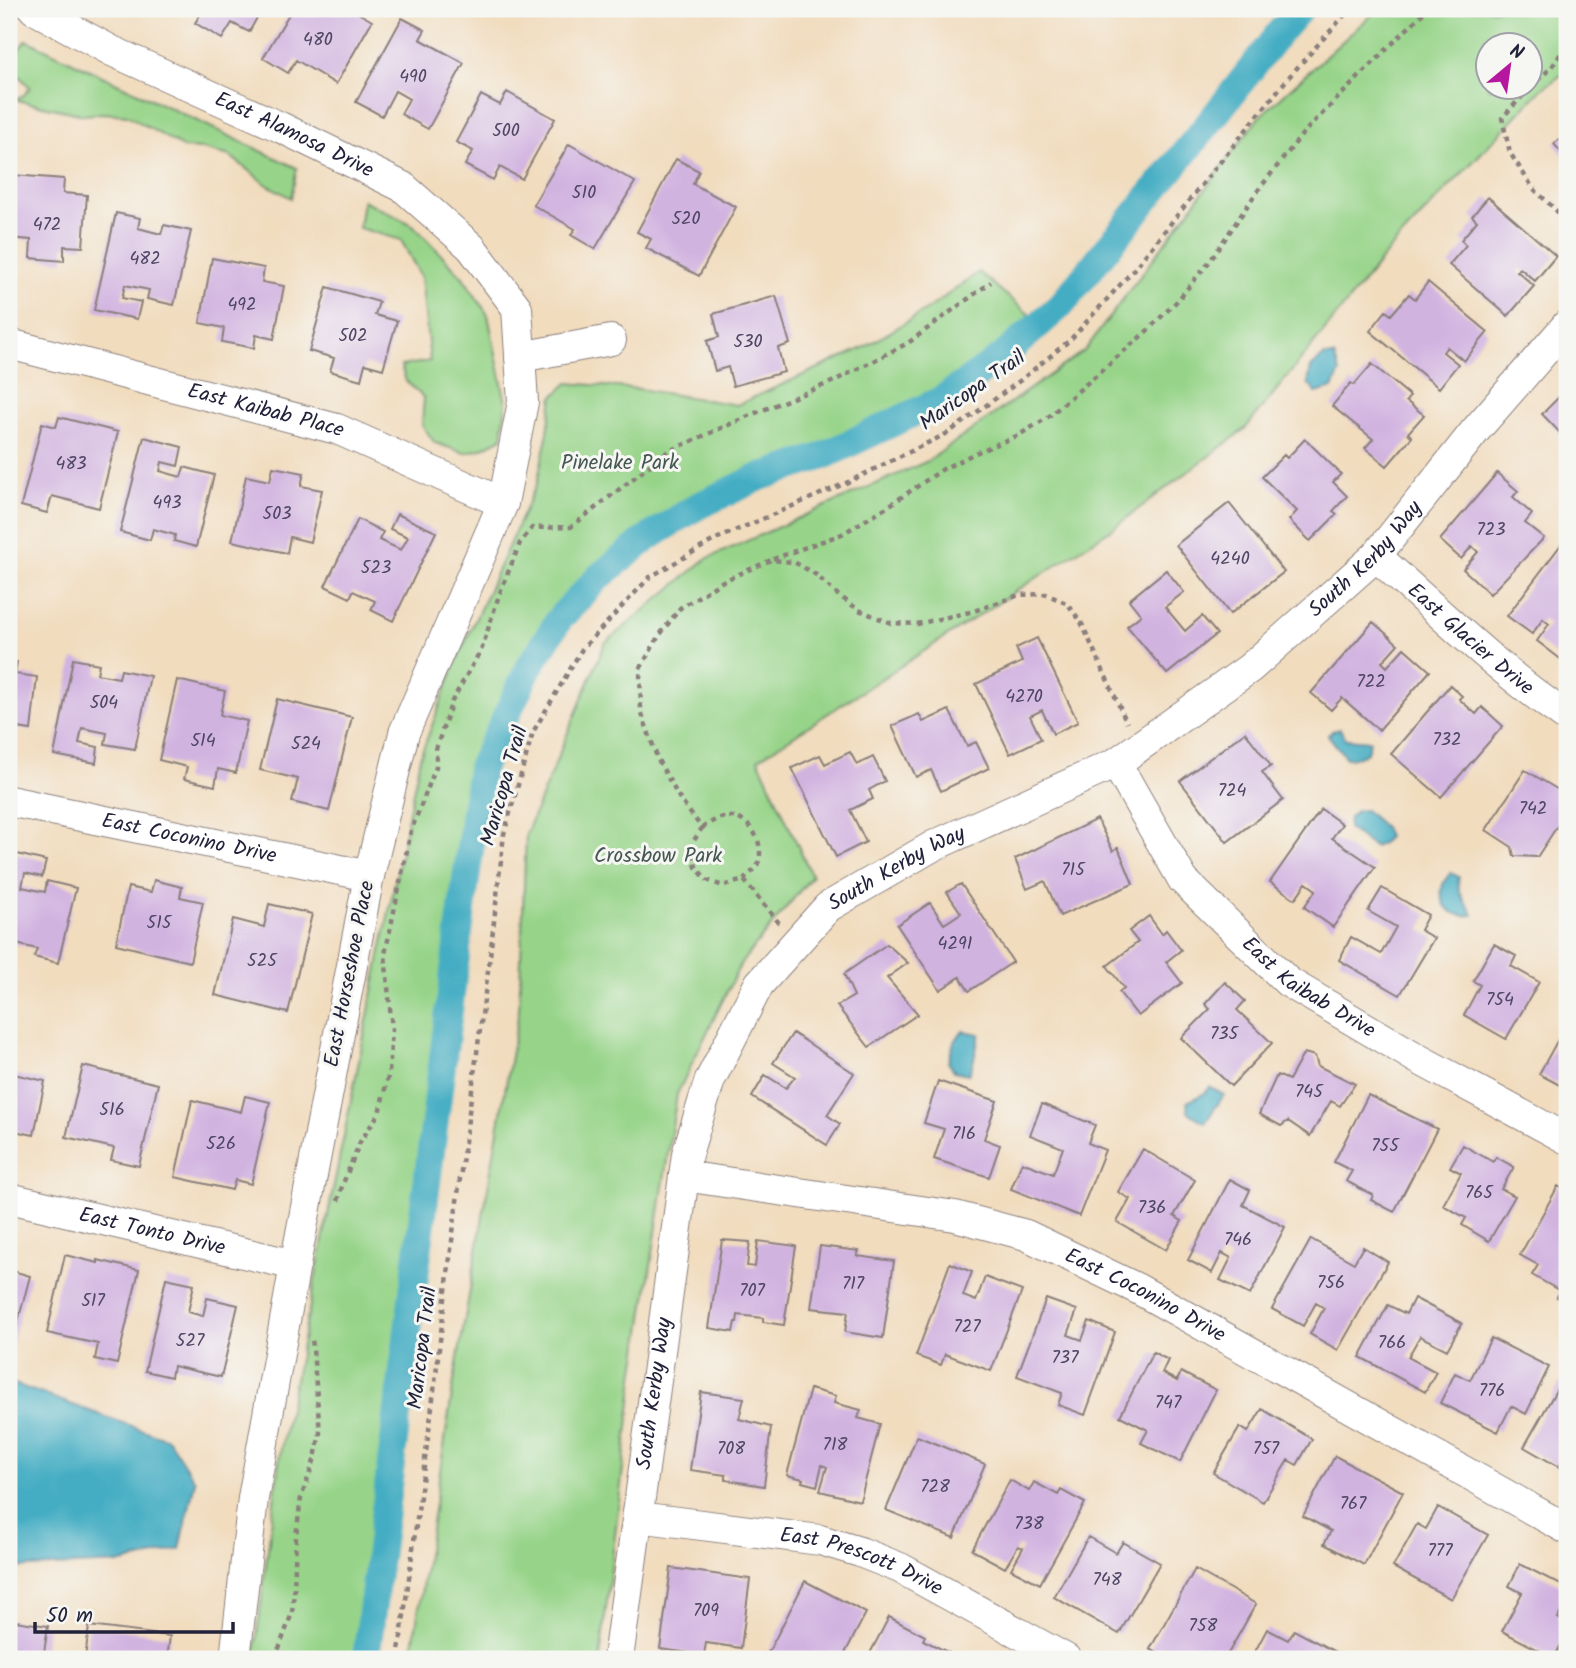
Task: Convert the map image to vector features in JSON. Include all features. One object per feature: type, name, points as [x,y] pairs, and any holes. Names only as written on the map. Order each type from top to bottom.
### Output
[{"type":"street","name":"East Alamosa Drive","points":[[34,9],[112,51],[280,127],[402,187],[471,247],[517,308]]},
{"type":"street","name":"East Horseshoe Place","points":[[235,1659],[253,1498],[369,876],[404,733],[503,503],[523,402],[517,308]]},
{"type":"street","name":"South Kerby Way","points":[[618,1659],[687,1154],[710,1080],[759,984],[828,906],[933,846],[1127,755],[1250,668],[1376,556],[1475,431],[1567,325]]},
{"type":"street","points":[[520,357],[611,340]]},
{"type":"street","name":"East Kaibab Place","points":[[18,346],[337,429],[503,503]]},
{"type":"street","name":"East Glacier Drive","points":[[1376,556],[1479,648],[1567,717]]},
{"type":"street","name":"East Kaibab Drive","points":[[1127,755],[1183,880],[1287,982],[1420,1060],[1567,1139]]},
{"type":"street","name":"East Coconino Drive","points":[[9,801],[369,876]]},
{"type":"street","name":"East Coconino Drive","points":[[684,1176],[955,1216],[1026,1235],[1138,1289],[1567,1529]]},
{"type":"street","name":"East Tonto Drive","points":[[9,1198],[295,1265]]},
{"type":"street","name":"East Prescott Drive","points":[[638,1517],[820,1540],[860,1552],[900,1568],[1066,1659]]},
{"type":"path","name":"Maricopa Trail","points":[[398,1659],[504,834],[533,732],[582,649],[650,577],[716,539],[846,483],[948,433],[1070,340],[1129,275],[1287,78],[1350,9]]},
{"type":"path","points":[[702,828],[681,801],[658,760],[641,711],[640,669],[659,636],[680,608],[723,581],[842,534],[943,469],[1019,435],[1047,418],[1177,302],[1210,261],[1256,192],[1304,132],[1427,9]]},
{"type":"path","points":[[1544,74],[1567,44]]},
{"type":"path","points":[[1516,102],[1502,117],[1510,153],[1533,188],[1567,221]]},
{"type":"path","points":[[336,1207],[360,1142],[379,1113],[389,1073],[393,1030],[385,954],[411,831],[436,767],[436,749],[441,730],[452,701],[482,648],[520,543],[532,528],[572,527],[667,452],[832,382],[908,343],[991,282]]},
{"type":"path","points":[[771,560],[793,562],[815,574],[859,610],[891,623],[917,624],[974,611],[1019,595],[1046,594],[1068,604],[1082,624],[1127,755]]},
{"type":"path","points":[[734,817],[749,826],[759,841],[760,856],[755,868],[744,880],[723,886],[707,880],[696,867],[691,845],[702,828],[715,819],[734,817]]},
{"type":"path","points":[[744,880],[795,943]]},
{"type":"path","points":[[275,1659],[292,1613],[301,1498],[315,1458],[320,1433],[311,1325]]},
{"type":"green space","name":"Crossbow Park","points":[[1378,9],[1567,9],[1567,71],[1544,88],[1544,32],[1474,32],[1474,102],[1530,102],[1391,248],[1245,429],[1113,528],[758,759],[812,876],[741,963],[677,1094],[634,1377],[600,1659],[411,1659],[454,1381],[519,1011],[526,834],[605,643],[706,559],[928,461],[1085,350],[1259,117]]},
{"type":"green space","points":[[26,40],[297,168],[291,198],[266,184],[230,156],[184,148],[127,115],[84,115],[16,100],[30,87],[9,66],[9,62]]},
{"type":"green space","points":[[363,200],[413,225],[462,276],[488,315],[506,403],[502,438],[481,449],[465,453],[435,443],[422,425],[424,398],[406,381],[401,366],[430,361],[421,277],[401,240],[359,228]]},
{"type":"green space","name":"Pinelake Park","points":[[979,272],[1037,321],[989,361],[939,396],[847,439],[735,481],[640,538],[575,594],[528,659],[502,710],[481,762],[464,857],[359,1659],[254,1659],[280,1454],[420,757],[457,660],[537,483],[553,397],[568,383],[639,389],[737,405],[865,347],[928,309]]},
{"type":"water","points":[[1324,356],[1334,356],[1340,372],[1333,388],[1316,393],[1308,383],[1311,367]]},
{"type":"water","points":[[1340,729],[1346,739],[1370,741],[1367,752],[1359,757],[1346,758],[1328,735]]},
{"type":"water","points":[[1365,810],[1384,827],[1388,837],[1374,847],[1348,828],[1349,818],[1356,811]]},
{"type":"water","points":[[1451,873],[1459,877],[1460,892],[1473,915],[1453,912],[1444,903],[1443,885]]},
{"type":"water","points":[[963,1031],[980,1034],[969,1074],[954,1071],[948,1062],[954,1042]]},
{"type":"water","points":[[1210,1087],[1224,1095],[1205,1123],[1188,1112],[1187,1102],[1205,1093]]},
{"type":"water","points":[[9,1382],[168,1439],[195,1481],[180,1549],[122,1563],[9,1568]]},
{"type":"building","points":[[197,9],[262,9],[249,32],[232,23],[222,39],[195,23],[202,12]]},
{"type":"building","points":[[292,9],[351,9],[372,21],[336,84],[296,60],[288,73],[263,58]]},
{"type":"building","points":[[402,18],[425,30],[420,39],[464,63],[428,129],[401,114],[409,99],[395,91],[382,116],[356,102]]},
{"type":"building","points":[[507,92],[555,119],[522,179],[500,167],[493,180],[465,165],[473,151],[456,142],[481,95],[500,105]]},
{"type":"building","points":[[1567,133],[1567,159],[1554,144]]},
{"type":"building","points":[[569,144],[635,182],[595,249],[571,235],[575,229],[533,205]]},
{"type":"building","points":[[676,159],[699,171],[693,184],[736,207],[699,276],[646,248],[651,239],[637,232]]},
{"type":"building","points":[[12,175],[64,179],[63,193],[87,195],[83,247],[64,246],[64,261],[30,258],[31,240],[9,238]]},
{"type":"building","points":[[1488,197],[1556,256],[1535,281],[1520,268],[1517,271],[1534,286],[1508,316],[1449,265],[1466,245],[1461,240],[1477,221],[1472,216]]},
{"type":"building","points":[[116,213],[140,218],[138,228],[161,234],[164,225],[191,231],[174,305],[147,299],[149,290],[125,285],[122,298],[141,302],[137,319],[94,310]]},
{"type":"building","points":[[212,258],[264,268],[262,282],[284,286],[274,339],[256,335],[254,348],[222,342],[224,328],[200,323]]},
{"type":"building","points":[[1428,282],[1488,332],[1464,361],[1447,347],[1443,352],[1458,364],[1439,388],[1370,331],[1386,311],[1391,315],[1409,294],[1415,299]]},
{"type":"building","points":[[327,287],[379,302],[375,315],[397,321],[383,369],[365,364],[361,380],[330,371],[334,358],[309,351]]},
{"type":"building","points":[[776,296],[790,344],[778,348],[784,372],[733,386],[728,367],[715,371],[707,341],[719,337],[713,314]]},
{"type":"building","points":[[1372,364],[1410,396],[1406,401],[1424,415],[1408,433],[1412,437],[1387,466],[1365,448],[1373,439],[1332,406],[1351,383],[1354,385]]},
{"type":"building","points":[[1567,389],[1567,440],[1542,414]]},
{"type":"building","points":[[59,417],[118,432],[99,508],[52,496],[47,513],[21,506],[42,423],[56,427]]},
{"type":"building","points":[[144,437],[182,447],[178,466],[162,462],[160,471],[181,477],[184,467],[214,475],[196,547],[174,541],[175,535],[153,529],[150,540],[120,532]]},
{"type":"building","points":[[1305,439],[1341,474],[1333,482],[1347,496],[1333,511],[1337,514],[1310,541],[1289,520],[1297,511],[1262,477],[1284,455],[1287,458]]},
{"type":"building","points":[[273,467],[304,473],[301,486],[322,490],[310,542],[290,537],[287,553],[232,541],[246,476],[270,481]]},
{"type":"building","points":[[1497,473],[1518,491],[1513,497],[1532,514],[1525,523],[1544,538],[1490,594],[1463,569],[1478,552],[1472,546],[1461,559],[1440,540]]},
{"type":"building","points":[[1229,503],[1284,572],[1230,614],[1176,545]]},
{"type":"building","points":[[397,514],[436,532],[393,621],[371,610],[375,601],[353,591],[350,598],[325,586],[358,519],[383,532],[379,540],[401,550],[408,537],[390,529]]},
{"type":"building","points":[[1563,542],[1567,545],[1567,664],[1537,641],[1549,624],[1543,619],[1532,634],[1507,616]]},
{"type":"building","points":[[1166,570],[1184,592],[1165,607],[1185,631],[1202,616],[1217,634],[1167,674],[1127,626],[1141,615],[1129,600]]},
{"type":"building","points":[[1373,622],[1398,644],[1382,662],[1387,667],[1404,648],[1430,671],[1379,730],[1342,698],[1331,710],[1311,693]]},
{"type":"building","points":[[1037,638],[1078,722],[1053,734],[1042,710],[1030,716],[1041,739],[1010,754],[976,684],[1022,662],[1016,648]]},
{"type":"building","points":[[73,659],[99,664],[97,674],[119,678],[121,670],[150,676],[135,749],[105,744],[107,733],[82,728],[79,743],[98,747],[96,763],[54,755]]},
{"type":"building","points":[[9,661],[17,662],[15,674],[37,677],[31,730],[11,727],[9,732]]},
{"type":"building","points":[[177,680],[225,691],[220,715],[247,721],[236,773],[218,769],[215,786],[184,779],[187,767],[159,760]]},
{"type":"building","points":[[1450,685],[1462,696],[1459,699],[1476,714],[1482,707],[1503,726],[1441,797],[1391,754]]},
{"type":"building","points":[[277,699],[352,717],[329,811],[292,802],[298,779],[260,770]]},
{"type":"building","points":[[949,710],[967,746],[976,742],[989,768],[941,791],[931,770],[916,777],[892,726],[919,714],[923,722]]},
{"type":"building","points":[[1245,732],[1271,766],[1262,772],[1283,800],[1227,842],[1180,781]]},
{"type":"building","points":[[850,752],[857,765],[873,757],[885,781],[869,790],[873,799],[850,810],[866,842],[836,857],[792,768],[820,755],[825,764]]},
{"type":"building","points":[[1525,770],[1567,795],[1567,826],[1560,822],[1537,857],[1514,856],[1512,847],[1486,830]]},
{"type":"building","points":[[1321,809],[1342,824],[1332,838],[1375,867],[1333,927],[1304,907],[1316,890],[1306,883],[1295,899],[1270,882]]},
{"type":"building","points":[[1097,819],[1113,851],[1118,847],[1133,884],[1060,916],[1045,881],[1027,889],[1015,859]]},
{"type":"building","points":[[9,852],[46,861],[42,877],[25,873],[22,887],[45,892],[47,881],[76,888],[58,963],[34,957],[37,949],[12,943],[9,953]]},
{"type":"building","points":[[154,880],[182,887],[180,897],[203,902],[190,962],[116,944],[128,887],[151,892]]},
{"type":"building","points":[[961,884],[1013,962],[969,991],[960,977],[940,990],[897,925],[930,903],[944,924],[961,913],[947,892]]},
{"type":"building","points":[[1382,888],[1428,915],[1420,930],[1434,938],[1400,995],[1339,960],[1351,937],[1381,954],[1396,927],[1368,911]]},
{"type":"building","points":[[269,904],[312,914],[288,1013],[215,995],[233,919],[264,927]]},
{"type":"building","points":[[1149,916],[1162,934],[1166,930],[1181,950],[1166,962],[1182,983],[1138,1016],[1119,992],[1124,988],[1107,966],[1138,942],[1129,931]]},
{"type":"building","points":[[887,944],[908,963],[887,978],[918,1014],[869,1047],[837,1006],[854,996],[844,974]]},
{"type":"building","points":[[1494,944],[1516,956],[1511,966],[1539,982],[1506,1039],[1464,1015],[1480,985],[1473,981]]},
{"type":"building","points":[[1225,982],[1245,1001],[1237,1010],[1272,1043],[1231,1086],[1181,1038],[1210,1009],[1205,1004]]},
{"type":"building","points":[[1567,1023],[1567,1089],[1539,1074]]},
{"type":"building","points":[[793,1033],[854,1073],[827,1115],[840,1124],[827,1145],[752,1097],[765,1075],[786,1088],[795,1077],[773,1063]]},
{"type":"building","points":[[1304,1053],[1315,1056],[1318,1066],[1355,1084],[1340,1106],[1331,1101],[1310,1136],[1288,1121],[1281,1126],[1259,1114],[1277,1075],[1289,1080]]},
{"type":"building","points":[[83,1066],[158,1084],[139,1166],[111,1160],[114,1148],[66,1137]]},
{"type":"building","points":[[9,1073],[45,1081],[34,1135],[9,1130]]},
{"type":"building","points":[[938,1081],[997,1101],[984,1139],[1000,1145],[989,1177],[934,1159],[944,1129],[924,1123]]},
{"type":"building","points":[[1368,1095],[1437,1129],[1394,1212],[1371,1200],[1373,1195],[1346,1181],[1352,1171],[1334,1162]]},
{"type":"building","points":[[245,1096],[270,1102],[251,1184],[235,1180],[232,1190],[175,1177],[192,1100],[241,1112]]},
{"type":"building","points":[[1042,1104],[1095,1125],[1088,1143],[1105,1150],[1079,1216],[1011,1189],[1022,1162],[1053,1174],[1063,1148],[1030,1135]]},
{"type":"building","points":[[1463,1145],[1493,1162],[1496,1157],[1514,1167],[1501,1189],[1515,1196],[1489,1241],[1462,1225],[1466,1218],[1443,1205],[1461,1173],[1450,1167]]},
{"type":"building","points":[[1143,1149],[1195,1180],[1174,1216],[1182,1221],[1166,1250],[1117,1222],[1130,1199],[1118,1192]]},
{"type":"building","points":[[1230,1179],[1250,1190],[1243,1205],[1285,1227],[1250,1295],[1220,1280],[1231,1258],[1222,1253],[1212,1273],[1188,1260]]},
{"type":"building","points":[[1558,1186],[1567,1191],[1567,1302],[1557,1297],[1560,1291],[1532,1275],[1538,1265],[1520,1255]]},
{"type":"building","points":[[1311,1239],[1354,1263],[1363,1247],[1388,1262],[1338,1350],[1310,1334],[1324,1308],[1316,1303],[1303,1326],[1272,1309]]},
{"type":"building","points":[[722,1240],[750,1242],[747,1266],[755,1267],[758,1241],[796,1246],[784,1325],[763,1322],[763,1318],[738,1315],[733,1332],[709,1328]]},
{"type":"building","points":[[820,1246],[859,1251],[857,1256],[894,1261],[883,1338],[845,1332],[848,1312],[811,1308]]},
{"type":"building","points":[[65,1255],[139,1270],[117,1364],[95,1359],[98,1344],[47,1333]]},
{"type":"building","points":[[950,1263],[972,1272],[963,1296],[976,1301],[985,1277],[1022,1291],[991,1371],[945,1354],[941,1365],[916,1356]]},
{"type":"building","points":[[9,1270],[30,1276],[10,1352],[9,1352]]},
{"type":"building","points":[[166,1278],[194,1284],[188,1312],[203,1316],[207,1298],[238,1305],[221,1377],[173,1366],[171,1377],[145,1371]]},
{"type":"building","points":[[1414,1298],[1462,1323],[1447,1350],[1420,1336],[1408,1357],[1436,1372],[1425,1392],[1360,1357],[1388,1305],[1406,1314]]},
{"type":"building","points":[[1046,1299],[1077,1310],[1068,1335],[1082,1340],[1089,1321],[1115,1332],[1085,1415],[1058,1405],[1062,1393],[1017,1376]]},
{"type":"building","points":[[1491,1338],[1549,1367],[1526,1414],[1511,1406],[1498,1432],[1440,1403],[1455,1373],[1470,1380]]},
{"type":"building","points":[[1153,1352],[1168,1360],[1162,1373],[1177,1381],[1181,1372],[1216,1390],[1180,1462],[1141,1443],[1148,1430],[1120,1416]]},
{"type":"building","points":[[1562,1380],[1567,1383],[1567,1452],[1559,1467],[1524,1447]]},
{"type":"building","points":[[810,1389],[836,1396],[834,1403],[861,1410],[858,1418],[880,1424],[860,1501],[820,1491],[827,1467],[822,1465],[817,1486],[787,1475]]},
{"type":"building","points":[[701,1392],[744,1398],[739,1419],[771,1427],[764,1486],[726,1480],[726,1475],[690,1470]]},
{"type":"building","points":[[1262,1409],[1312,1439],[1297,1465],[1288,1460],[1263,1502],[1213,1473],[1240,1427],[1248,1432]]},
{"type":"building","points":[[917,1436],[985,1464],[954,1538],[886,1510]]},
{"type":"building","points":[[1335,1456],[1403,1492],[1364,1565],[1324,1544],[1331,1531],[1303,1516]]},
{"type":"building","points":[[1010,1480],[1029,1491],[1034,1482],[1058,1495],[1061,1490],[1085,1503],[1040,1584],[1011,1569],[1023,1548],[1018,1546],[1005,1568],[972,1550]]},
{"type":"building","points":[[1438,1507],[1488,1535],[1451,1599],[1393,1567],[1417,1524],[1426,1529]]},
{"type":"building","points":[[1088,1537],[1116,1553],[1123,1542],[1160,1563],[1119,1634],[1054,1597]]},
{"type":"building","points":[[1520,1564],[1567,1588],[1567,1600],[1558,1618],[1567,1623],[1567,1633],[1554,1658],[1502,1631],[1522,1593],[1509,1586]]},
{"type":"building","points":[[671,1568],[750,1579],[741,1648],[706,1643],[704,1655],[660,1649]]},
{"type":"building","points":[[1195,1569],[1256,1604],[1225,1659],[1169,1659],[1150,1649]]},
{"type":"building","points":[[805,1581],[866,1613],[842,1659],[765,1659]]},
{"type":"building","points":[[889,1617],[925,1636],[923,1640],[954,1655],[951,1659],[867,1659]]},
{"type":"building","points":[[9,1620],[48,1626],[43,1659],[9,1659]]},
{"type":"building","points":[[89,1626],[170,1636],[167,1659],[85,1659]]},
{"type":"building","points":[[1267,1629],[1288,1640],[1294,1630],[1339,1654],[1336,1659],[1251,1659]]},
{"type":"waterway","points":[[366,1659],[481,768],[530,666],[560,618],[599,577],[646,539],[698,506],[760,477],[821,457],[941,400],[1002,357],[1061,305],[1300,9]]}]
